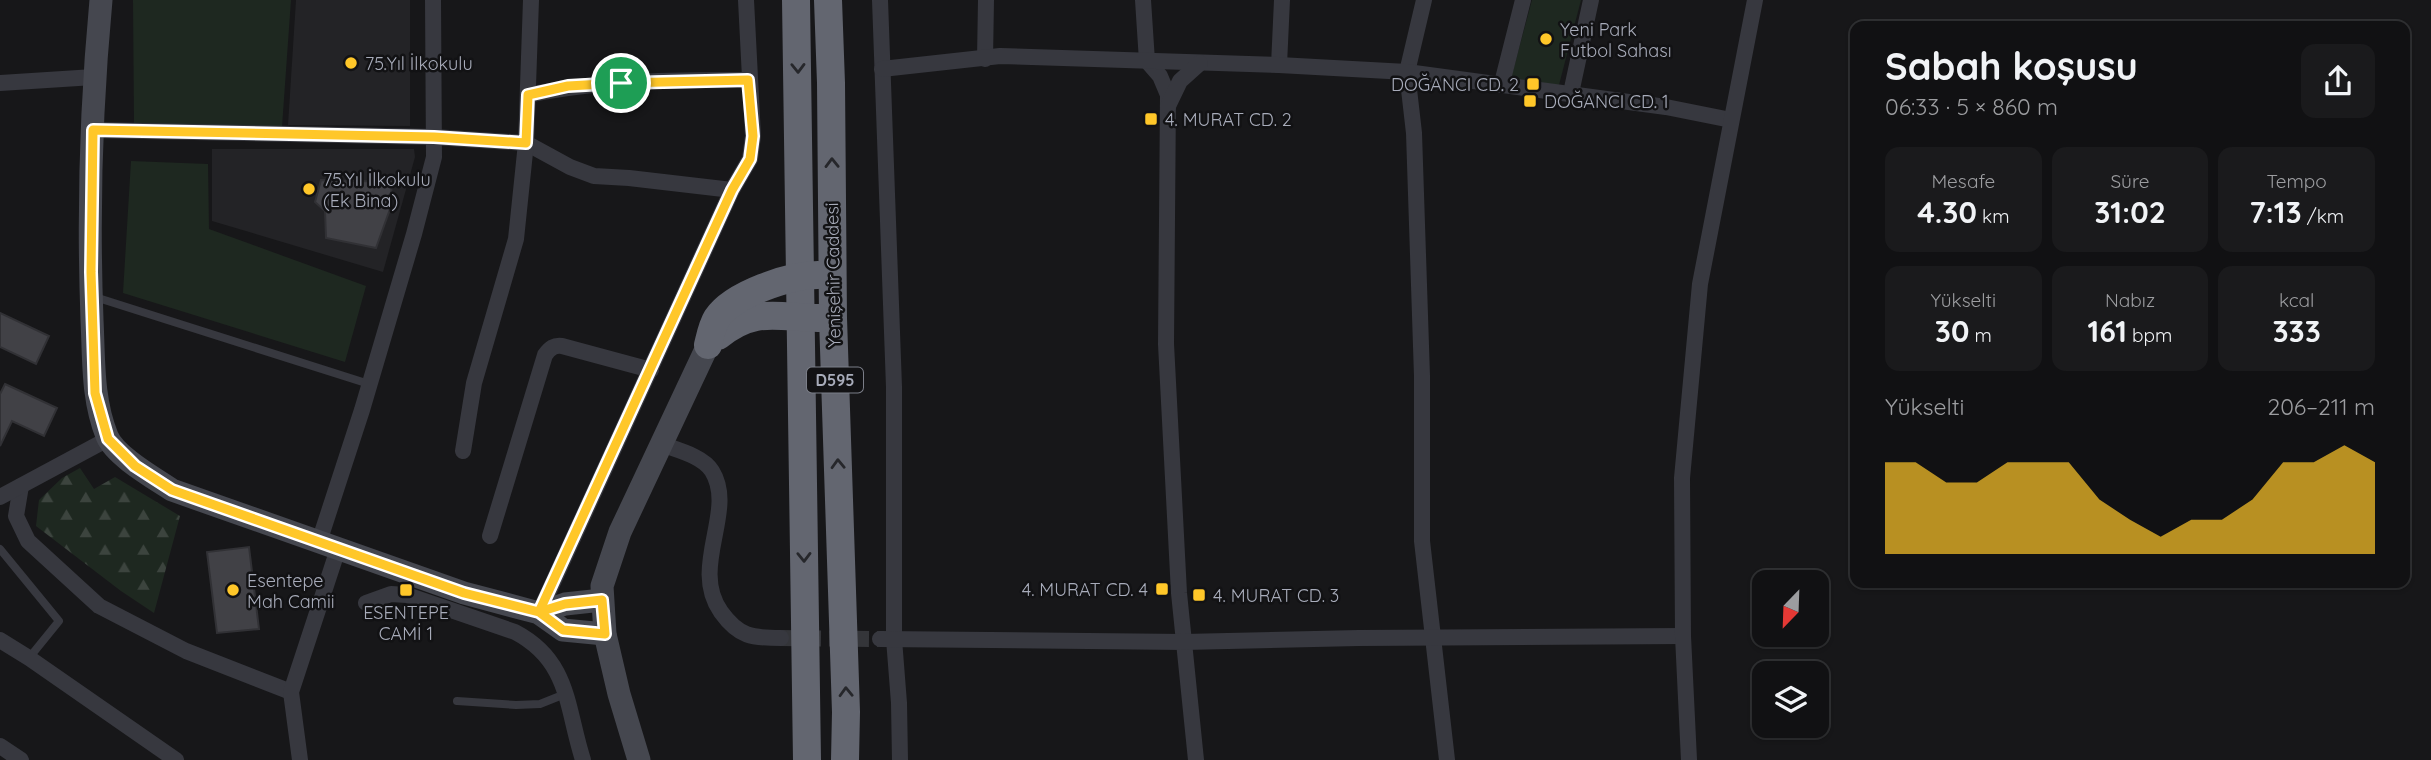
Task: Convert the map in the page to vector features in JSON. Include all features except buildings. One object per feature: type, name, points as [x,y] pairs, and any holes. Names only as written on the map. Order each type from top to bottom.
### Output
[{"type":"highway","name":"Yenişehir Caddesi","points":[[796,0],[807,760]]},
{"type":"highway","name":"Yenişehir Caddesi","points":[[828,0],[833,318],[846,698],[845,760]]},
{"type":"highway","points":[[708,345],[717,318],[730,306],[757,290],[800,275],[833,275]]},
{"type":"highway","points":[[708,345],[743,318],[762,315],[833,318]]},
{"type":"street","points":[[101,0],[94,76],[92,296],[95,393],[108,439],[135,466],[172,490],[464,593],[539,612],[563,630],[605,634]]},
{"type":"street","points":[[300,760],[292,692],[313,621],[369,384],[414,234],[433,157],[433,0]]},
{"type":"street","points":[[463,451],[474,383],[516,239],[526,143],[531,0]]},
{"type":"street","points":[[539,612],[652,370],[732,190],[750,159],[753,136],[748,80],[746,0]]},
{"type":"street","points":[[880,0],[894,387],[887,639],[900,760]]},
{"type":"street","points":[[985,59],[986,0]]},
{"type":"street","points":[[1143,0],[1147,61],[1160,76],[1168,95],[1166,344],[1179,593],[1196,760]]},
{"type":"street","points":[[1279,65],[1282,0]]},
{"type":"street","points":[[1424,0],[1408,72],[1414,133],[1422,362],[1422,541],[1447,760]]},
{"type":"street","points":[[1502,83],[1523,0]]},
{"type":"street","points":[[1571,93],[1591,0]]},
{"type":"street","points":[[1689,760],[1683,635],[1682,478],[1700,284],[1755,0]]},
{"type":"street","points":[[882,69],[1000,56],[1408,72],[1667,107],[1731,120]]},
{"type":"street","points":[[1168,106],[1180,81],[1200,63]]},
{"type":"street","points":[[0,83],[94,76]]},
{"type":"street","points":[[528,95],[568,86],[668,80],[748,80]]},
{"type":"street","points":[[93,130],[434,137],[526,143],[570,167],[594,176],[732,190]]},
{"type":"street","points":[[490,536],[545,355],[550,349],[555,345],[562,345],[652,370]]},
{"type":"street","points":[[639,760],[619,694],[605,634],[602,586],[620,532],[708,345]]},
{"type":"street","points":[[0,497],[108,439]]},
{"type":"street","points":[[661,444],[698,459],[711,469],[718,483],[719,505],[709,571],[710,590],[716,605],[728,622],[741,633],[755,638],[781,638]]},
{"type":"street","points":[[21,486],[16,516],[28,541],[99,606],[186,651],[292,692]]},
{"type":"street","points":[[366,603],[391,594],[407,595],[515,632],[545,653],[561,677],[583,760]]},
{"type":"street","points":[[539,612],[565,604],[602,600]]},
{"type":"street","points":[[887,639],[1184,642],[1683,635]]},
{"type":"street","points":[[0,640],[176,760]]},
{"type":"street","points":[[0,746],[20,760]]},
{"type":"lane","points":[[92,296],[369,384]]},
{"type":"lane","points":[[0,549],[59,621],[30,658]]},
{"type":"lane","points":[[457,701],[540,704],[565,694]]},
{"type":"shaded area","name":"75.Yıl İlkokulu","points":[[296,0],[410,0],[410,126],[288,125]]},
{"type":"shaded area","name":"75.Yıl İlkokulu (Ek Bina)","points":[[212,149],[414,149],[415,157],[383,272],[212,221]]},
{"type":"green space","points":[[133,0],[291,0],[282,127],[134,123]]},
{"type":"green space","name":"Yeni Park Futbol Sahası","points":[[1532,0],[1581,0],[1559,85],[1511,78]]},
{"type":"green space","points":[[131,161],[208,164],[209,229],[366,286],[345,362],[123,293]]},
{"type":"green space","points":[[80,468],[94,489],[115,477],[180,516],[154,613],[36,526],[39,500],[62,478]]},
{"type":"tunnel","points":[[781,638],[880,639]]},
{"type":"place","name":"Yeni Park Futbol Sahası","points":[[1546,39]]},
{"type":"place","name":"75.Yıl İlkokulu","points":[[351,63]]},
{"type":"place","name":"DOĞANCI CD. 2","points":[[1533,84]]},
{"type":"place","name":"DOĞANCI CD. 1","points":[[1530,101]]},
{"type":"place","name":"4. MURAT CD. 2","points":[[1151,119]]},
{"type":"place","name":"75.Yıl İlkokulu (Ek Bina)","points":[[309,189]]},
{"type":"place","name":"4. MURAT CD. 4","points":[[1162,589]]},
{"type":"place","name":"Esentepe Mah Camii","points":[[233,590]]},
{"type":"place","name":"ESENTEPE CAMİ 1","points":[[406,590]]},
{"type":"place","name":"4. MURAT CD. 3","points":[[1199,595]]},
{"type":"route","points":[[621,83],[568,86],[528,95],[526,143],[434,137],[93,130],[91,272],[95,393],[108,439],[135,466],[172,490],[464,593],[539,612],[565,604],[602,600],[605,634],[563,630],[539,612],[652,370],[732,190],[750,159],[753,136],[748,80],[621,83]]}]
